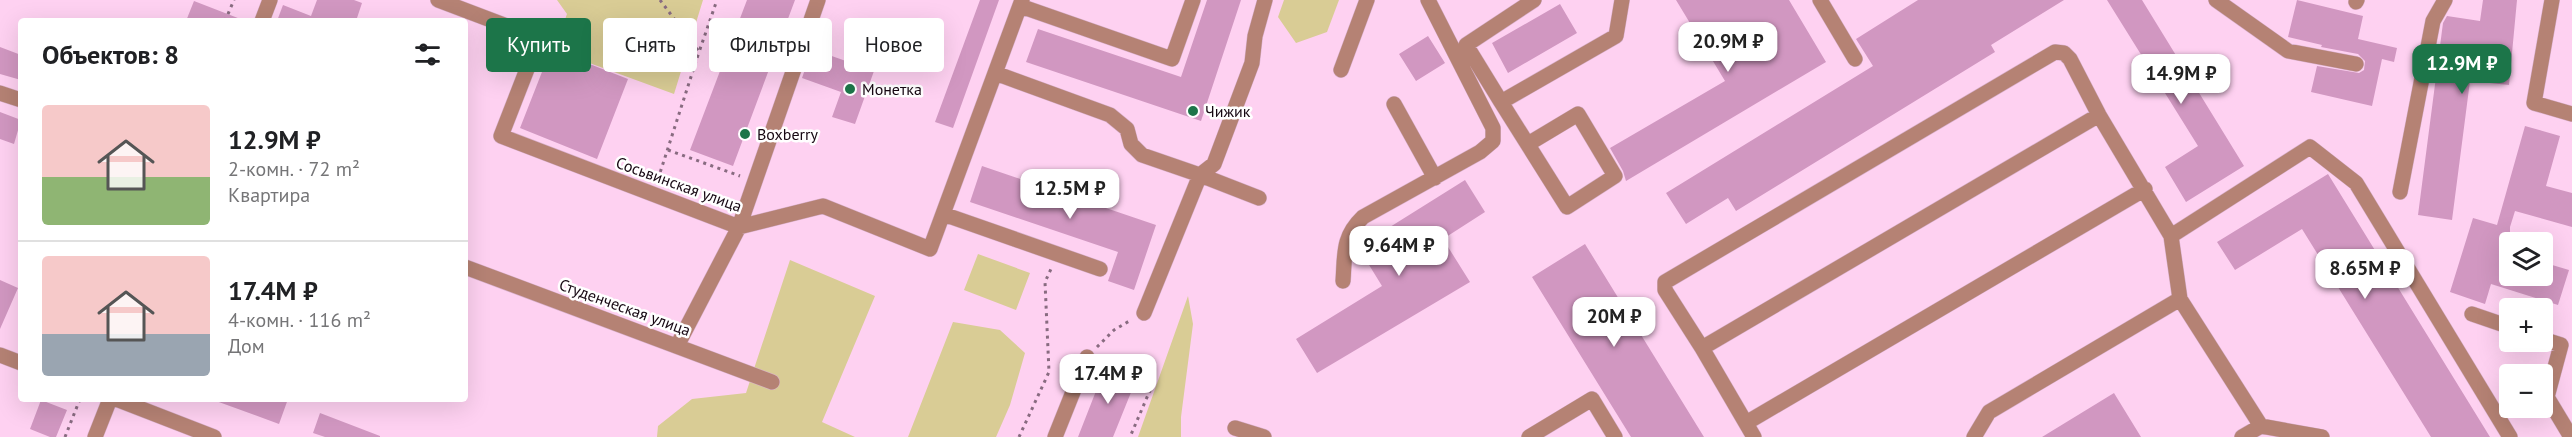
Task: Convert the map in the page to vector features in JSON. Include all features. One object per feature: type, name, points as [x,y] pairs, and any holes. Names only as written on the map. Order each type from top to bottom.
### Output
[{"type":"street","points":[[263,18],[270,0]]},
{"type":"street","name":"Сосьвинская улица","points":[[438,0],[536,37],[538,41],[501,136],[739,227],[823,206],[930,249],[1021,3]]},
{"type":"street","points":[[677,346],[739,227],[818,0]]},
{"type":"street","points":[[1021,3],[1172,59],[1193,0]]},
{"type":"street","points":[[1144,313],[1200,176],[1214,164],[1252,63],[1255,36],[1265,0]]},
{"type":"street","points":[[1341,70],[1367,0]]},
{"type":"street","points":[[1343,281],[1346,239],[1363,217],[1480,152],[1493,141],[1493,128],[1428,0]]},
{"type":"street","points":[[1528,144],[1578,114],[1616,176],[1567,207],[1466,45],[1534,0]]},
{"type":"street","points":[[1501,102],[1616,36],[1622,0]]},
{"type":"street","points":[[1820,0],[1855,59]]},
{"type":"street","points":[[2400,192],[2433,21],[2445,0]]},
{"type":"street","points":[[2552,0],[2534,103],[2572,114]]},
{"type":"street","points":[[2219,1],[2288,51],[2356,64]]},
{"type":"street","points":[[1754,437],[1663,287],[1669,278],[2055,52],[2064,53],[2070,59],[2099,115],[2171,236],[2180,299],[2261,426]]},
{"type":"street","points":[[995,73],[1110,115],[1127,129],[1131,144],[1142,155],[1259,198]]},
{"type":"street","points":[[0,93],[18,99]]},
{"type":"street","points":[[1394,104],[1435,178]]},
{"type":"street","points":[[1702,348],[2099,115]]},
{"type":"street","points":[[2171,236],[2310,147],[2356,183],[2510,437]]},
{"type":"street","points":[[1746,423],[2145,189]]},
{"type":"street","points":[[943,214],[1100,268]]},
{"type":"street","name":"Студенческая улица","points":[[468,268],[772,382]]},
{"type":"street","points":[[1974,437],[1989,412],[2180,299]]},
{"type":"street","points":[[2472,314],[2499,323]]},
{"type":"street","points":[[2553,342],[2561,345],[2547,397],[2571,437]]},
{"type":"street","points":[[0,355],[18,362]]},
{"type":"street","points":[[1055,437],[1087,357]]},
{"type":"street","points":[[1529,437],[1592,399],[1615,437]]},
{"type":"street","points":[[95,437],[109,402]]},
{"type":"street","points":[[124,402],[214,437]]},
{"type":"street","points":[[2242,437],[2261,426],[2322,437]]},
{"type":"street","points":[[1235,428],[1264,437]]},
{"type":"path","points":[[226,18],[234,0]]},
{"type":"path","points":[[660,0],[699,52]]},
{"type":"path","points":[[653,195],[717,0]]},
{"type":"path","points":[[668,150],[756,182]]},
{"type":"path","points":[[1019,437],[1049,372],[1045,282],[1058,254]]},
{"type":"path","points":[[1087,357],[1114,330],[1144,313]]},
{"type":"path","points":[[1087,357],[1124,357],[1154,381],[1130,437]]},
{"type":"path","points":[[65,437],[79,402]]},
{"type":"shaded area","points":[[557,0],[703,0],[697,19],[603,18],[603,68],[591,64],[591,18],[566,18],[567,14]]},
{"type":"shaded area","points":[[1284,0],[1339,0],[1327,32],[1296,43],[1278,17]]},
{"type":"shaded area","points":[[614,72],[681,72],[674,94]]},
{"type":"shaded area","points":[[978,254],[1030,273],[1016,310],[964,290]]},
{"type":"shaded area","points":[[790,260],[875,296],[822,422],[855,437],[657,437],[658,426],[692,399],[746,393]]},
{"type":"shaded area","points":[[1188,296],[1193,324],[1181,417],[1181,437],[1138,437]]},
{"type":"shaded area","points":[[953,322],[1000,330],[1025,353],[1010,405],[996,437],[908,437]]},
{"type":"building","points":[[317,0],[354,0],[362,3],[357,18],[278,18],[283,5],[311,16]]},
{"type":"building","points":[[747,0],[795,0],[788,18],[740,18]]},
{"type":"building","points":[[980,0],[999,0],[953,128],[935,122]]},
{"type":"building","points":[[1207,0],[1241,0],[1201,121],[1026,62],[1038,29],[1181,77]]},
{"type":"building","points":[[1676,0],[1789,0],[1826,62],[1626,181],[1610,148],[1725,81]]},
{"type":"building","points":[[1918,0],[2064,0],[1991,45],[1995,52],[1736,211],[1728,198],[1686,224],[1666,193],[1873,66],[1856,39]]},
{"type":"building","points":[[2107,0],[2142,0],[2244,166],[2186,202],[2165,167],[2198,146]]},
{"type":"building","points":[[2297,0],[2363,16],[2358,39],[2397,48],[2394,62],[2382,59],[2372,106],[2311,92],[2317,66],[2359,73],[2364,70],[2365,61],[2358,54],[2321,47],[2322,45],[2288,37]]},
{"type":"building","points":[[2483,0],[2517,0],[2509,85],[2470,81],[2452,220],[2418,215],[2443,23],[2447,16],[2480,21]]},
{"type":"building","points":[[194,1],[238,18],[187,18]]},
{"type":"building","points":[[1560,4],[1577,33],[1508,73],[1492,43]]},
{"type":"building","points":[[1428,36],[1445,63],[1416,81],[1399,54]]},
{"type":"building","points":[[0,47],[18,54],[18,79],[0,74]]},
{"type":"building","name":"Монетка","points":[[832,56],[844,60],[844,72],[874,72],[855,124],[832,117],[841,92],[802,78],[804,72],[832,72]]},
{"type":"building","points":[[591,65],[603,69],[603,72],[610,72],[628,79],[597,159],[520,128],[542,72],[591,72]]},
{"type":"building","points":[[720,72],[768,72],[733,166],[690,150]]},
{"type":"building","points":[[0,112],[18,119],[14,144],[0,139]]},
{"type":"building","points":[[2525,126],[2560,136],[2546,186],[2572,193],[2572,227],[2515,211],[2510,232],[2499,232],[2499,286],[2553,286],[2553,265],[2569,270],[2558,305],[2553,303],[2553,298],[2536,298],[2491,284],[2485,304],[2450,292],[2473,218],[2497,225]]},
{"type":"building","points":[[982,166],[1156,225],[1134,290],[1108,281],[1118,252],[970,202]]},
{"type":"building","points":[[2328,174],[2490,437],[2431,437],[2302,229],[2235,270],[2217,242]]},
{"type":"building","points":[[1465,180],[1485,212],[1443,239],[1470,282],[1317,373],[1296,339],[1382,286],[1358,247]]},
{"type":"building","points":[[1585,244],[1704,437],[1631,437],[1532,277]]},
{"type":"building","points":[[0,280],[18,288],[0,329]]},
{"type":"building","points":[[1105,368],[1136,380],[1113,437],[1078,437]]},
{"type":"building","points":[[2114,393],[2141,437],[2042,437]]},
{"type":"building","points":[[40,402],[67,410],[56,437],[30,429]]},
{"type":"building","points":[[219,402],[287,402],[279,424]]},
{"type":"building","points":[[320,413],[380,437],[325,437],[313,433]]},
{"type":"place","name":"Монетка","points":[[850,89]]},
{"type":"place","name":"Чижик","points":[[1193,111]]},
{"type":"place","name":"Boxberry","points":[[745,134]]}]
